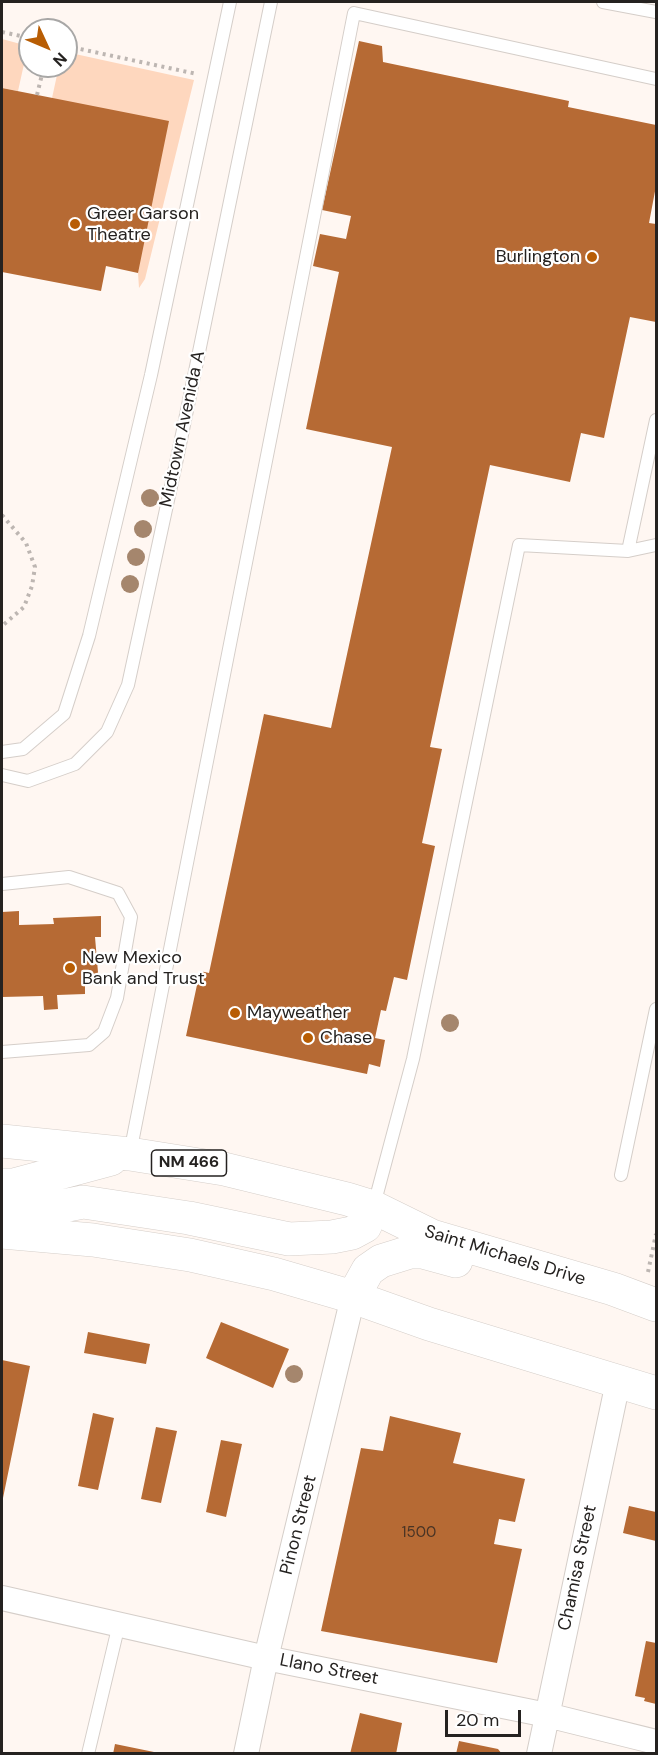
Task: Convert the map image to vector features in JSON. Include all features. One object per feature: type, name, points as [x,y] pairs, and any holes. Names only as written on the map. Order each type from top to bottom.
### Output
[{"type":"main road","name":"Saint Michaels Drive","points":[[2,1142],[130,1154],[224,1169],[374,1207],[432,1236],[613,1289],[657,1305]]},
{"type":"main road","points":[[2,1185],[15,1185],[130,1154]]},
{"type":"main road","points":[[2,1218],[83,1202],[189,1218],[290,1239],[332,1237],[352,1233],[365,1226],[374,1207],[430,1217],[652,1279]]},
{"type":"main road","points":[[2,1232],[93,1240],[189,1255],[274,1274],[657,1393]]},
{"type":"main road","points":[[353,1297],[368,1270],[381,1261],[410,1252],[423,1252],[549,1289],[613,1289]]},
{"type":"street","name":"Pinon Street","points":[[246,1754],[266,1658],[353,1297]]},
{"type":"street","name":"Chamisa Street","points":[[539,1754],[618,1382]]},
{"type":"street","name":"Llano Street","points":[[2,1598],[266,1658],[547,1715],[657,1742]]},
{"type":"lane","points":[[2,752],[23,749],[64,714],[89,636],[151,375],[230,2]]},
{"type":"lane","name":"Midtown Avenida A","points":[[2,775],[28,781],[75,764],[106,732],[128,685],[271,2]]},
{"type":"lane","points":[[603,2],[657,12]]},
{"type":"lane","points":[[130,1154],[354,13],[657,79]]},
{"type":"lane","points":[[628,551],[657,420]]},
{"type":"lane","points":[[374,1207],[413,1059],[519,545],[628,551],[657,545]]},
{"type":"lane","points":[[2,884],[69,877],[118,893],[131,917],[117,998],[104,1032],[89,1045],[2,1052]]},
{"type":"lane","points":[[621,1175],[657,1009]]},
{"type":"lane","points":[[88,1754],[119,1624]]},
{"type":"path","points":[[2,32],[18,35]]},
{"type":"path","points":[[78,49],[199,74]]},
{"type":"path","points":[[37,95],[41,78]]},
{"type":"path","points":[[2,515],[26,543],[35,567],[32,586],[24,606],[2,626]]},
{"type":"path","points":[[652,1279],[657,1234]]},
{"type":"shaded area","points":[[2,39],[18,43],[18,78],[21,78],[18,91],[2,88]]},
{"type":"shaded area","points":[[78,55],[194,80],[145,279],[139,288],[138,273],[52,98],[56,78],[78,78]]},
{"type":"building","points":[[359,41],[382,46],[383,62],[569,101],[568,107],[656,125],[656,186],[649,223],[656,224],[656,322],[630,317],[604,438],[581,433],[570,482],[490,465],[430,747],[442,749],[422,843],[435,846],[407,980],[394,977],[386,1011],[381,1010],[375,1038],[385,1040],[380,1067],[369,1064],[367,1074],[186,1036],[200,971],[209,973],[264,714],[331,728],[392,447],[306,429],[339,272],[313,266],[320,234],[346,239],[351,216],[322,210]]},
{"type":"building","name":"Greer Garson Theatre","points":[[2,88],[169,121],[138,273],[106,266],[101,291],[2,272]]},
{"type":"building","points":[[19,911],[19,925],[54,924],[53,918],[101,916],[101,937],[95,937],[99,984],[85,985],[85,994],[57,995],[58,1009],[44,1010],[43,996],[2,997],[2,912]]},
{"type":"building","points":[[221,1322],[289,1349],[273,1388],[206,1358]]},
{"type":"building","points":[[88,1332],[150,1344],[146,1364],[84,1353]]},
{"type":"building","points":[[2,1360],[30,1366],[3,1498],[2,1498]]},
{"type":"building","points":[[93,1413],[114,1418],[98,1490],[78,1486]]},
{"type":"building","points":[[390,1416],[461,1433],[453,1463],[525,1479],[515,1522],[499,1519],[494,1544],[522,1549],[497,1663],[321,1631],[361,1448],[383,1451]]},
{"type":"building","points":[[156,1427],[177,1431],[161,1503],[141,1499]]},
{"type":"building","points":[[221,1440],[242,1444],[226,1517],[206,1512]]},
{"type":"building","points":[[629,1506],[656,1512],[656,1541],[623,1533]]},
{"type":"building","points":[[646,1641],[656,1643],[656,1704],[635,1696]]},
{"type":"building","points":[[360,1713],[402,1723],[396,1754],[350,1754]]},
{"type":"building","points":[[459,1741],[498,1749],[502,1754],[456,1754]]},
{"type":"building","points":[[115,1744],[154,1752],[154,1754],[113,1754]]},
{"type":"place","name":"Greer Garson Theatre","points":[[75,224]]},
{"type":"place","name":"Burlington","points":[[592,257]]},
{"type":"place","name":"New Mexico Bank and Trust","points":[[70,968]]},
{"type":"place","name":"Mayweather","points":[[235,1013]]},
{"type":"place","name":"Chase","points":[[308,1038]]}]
